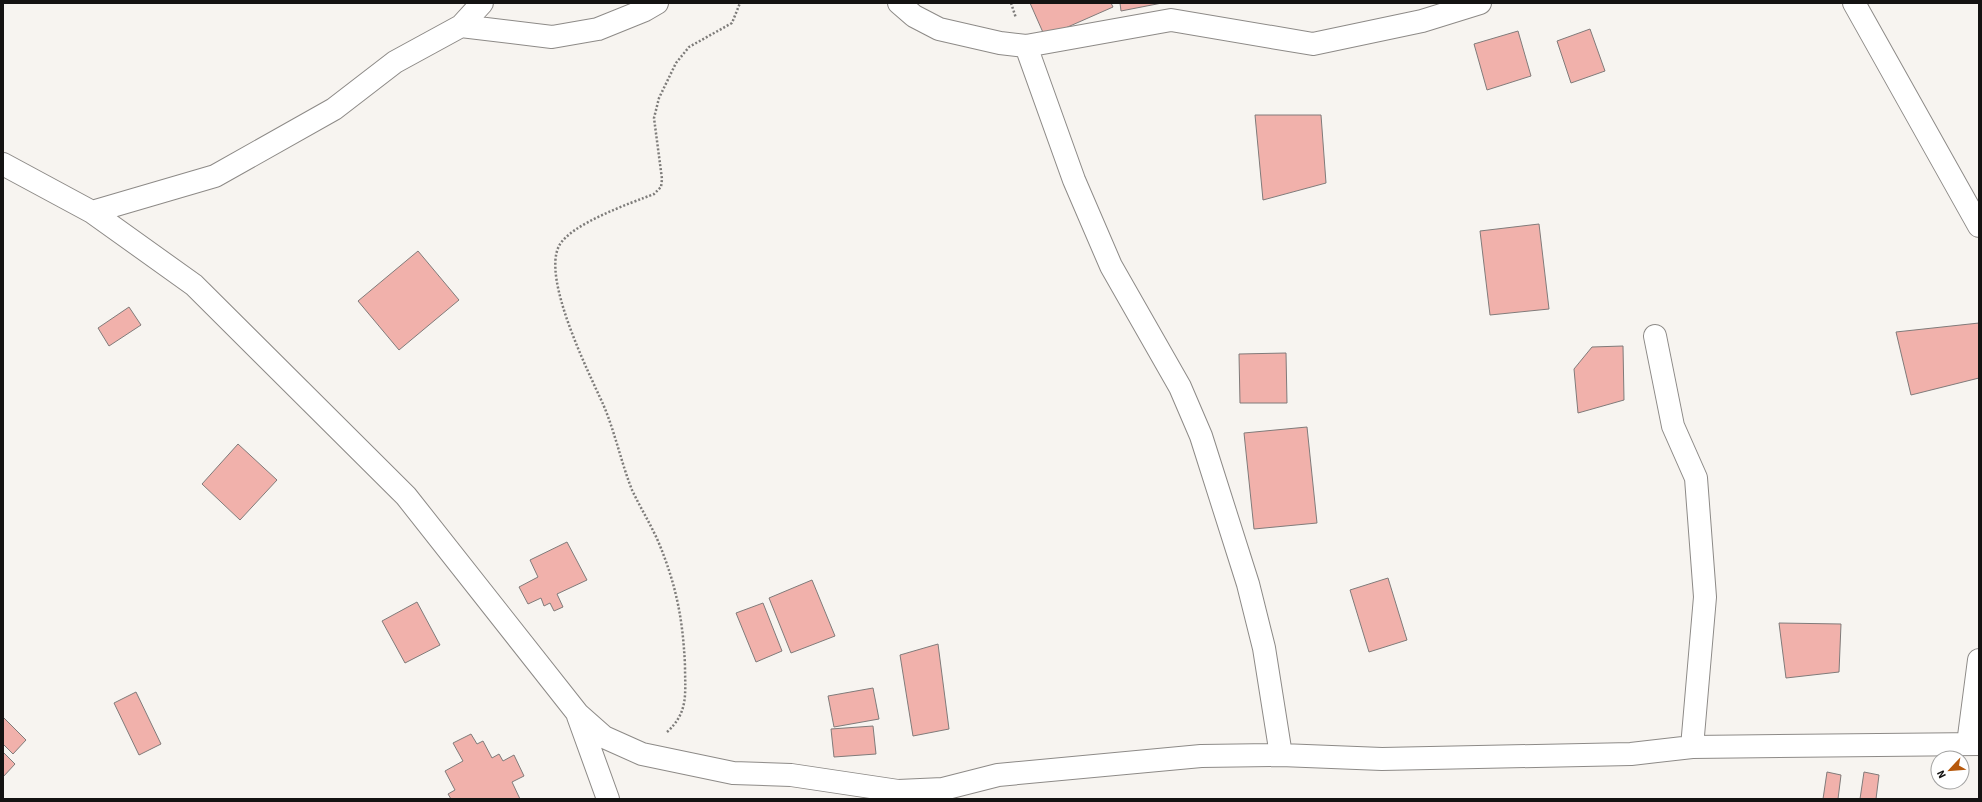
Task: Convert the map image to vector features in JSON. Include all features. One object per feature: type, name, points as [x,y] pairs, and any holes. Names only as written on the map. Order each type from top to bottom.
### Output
[{"type":"street","points":[[92,212],[215,176],[334,109],[395,62],[460,26],[482,3]]},
{"type":"street","points":[[460,26],[552,37],[598,29],[645,10],[657,3]]},
{"type":"street","points":[[899,3],[914,16],[939,29],[1000,43],[1026,46],[1170,20],[1313,44],[1422,21],[1480,3]]},
{"type":"street","points":[[1854,3],[1979,226]]},
{"type":"street","points":[[1026,46],[1074,180],[1112,266],[1180,387],[1201,436],[1250,591],[1264,648],[1281,756]]},
{"type":"street","points":[[3,164],[92,212],[194,285],[406,496],[578,714],[604,737],[642,754],[733,773],[791,775],[898,791],[943,788],[998,775],[1201,756],[1281,756],[1382,759],[1631,754],[1692,747],[1973,744],[1979,660]]},
{"type":"street","points":[[1655,336],[1673,426],[1696,478],[1705,597],[1692,747]]},
{"type":"street","points":[[578,714],[608,799]]},
{"type":"path","points":[[642,754],[676,724],[683,708],[686,694],[684,635],[676,590],[657,540],[632,489],[615,435],[571,331],[559,292],[555,265],[558,246],[569,232],[654,194],[661,186],[662,179],[654,118],[659,98],[676,63],[689,48],[732,23],[740,3]]},
{"type":"building","points":[[1030,3],[1111,3],[1113,7],[1045,37]]},
{"type":"building","points":[[1120,3],[1162,3],[1121,11]]},
{"type":"building","points":[[1590,29],[1605,71],[1571,83],[1557,41]]},
{"type":"building","points":[[1518,31],[1531,76],[1487,90],[1474,44]]},
{"type":"building","points":[[1255,115],[1321,115],[1326,183],[1263,200]]},
{"type":"building","points":[[1539,224],[1549,309],[1490,315],[1480,231]]},
{"type":"building","points":[[418,251],[459,300],[399,350],[358,301]]},
{"type":"building","points":[[129,307],[141,325],[109,346],[98,328]]},
{"type":"building","points":[[1979,323],[1979,378],[1911,395],[1896,332]]},
{"type":"building","points":[[1623,346],[1624,400],[1578,413],[1574,369],[1592,347]]},
{"type":"building","points":[[1286,353],[1287,403],[1240,403],[1239,354]]},
{"type":"building","points":[[1307,427],[1317,523],[1254,529],[1244,433]]},
{"type":"building","points":[[238,444],[277,480],[240,520],[202,484]]},
{"type":"building","points":[[567,542],[587,580],[557,594],[563,607],[554,611],[550,603],[544,606],[541,598],[528,604],[519,587],[538,577],[530,560]]},
{"type":"building","points":[[1388,578],[1407,640],[1369,652],[1350,590]]},
{"type":"building","points":[[812,580],[835,636],[791,653],[769,598]]},
{"type":"building","points":[[417,602],[440,645],[405,663],[382,621]]},
{"type":"building","points":[[763,603],[782,651],[756,662],[736,613]]},
{"type":"building","points":[[1779,623],[1841,624],[1839,672],[1786,678]]},
{"type":"building","points":[[938,644],[949,729],[913,736],[900,655]]},
{"type":"building","points":[[873,688],[879,719],[834,727],[828,696]]},
{"type":"building","points":[[136,692],[161,744],[139,755],[114,703]]},
{"type":"building","points":[[3,717],[26,740],[13,754],[3,744]]},
{"type":"building","points":[[873,726],[876,754],[834,757],[831,729]]},
{"type":"building","points":[[471,734],[477,744],[483,741],[492,758],[499,754],[503,761],[514,755],[524,776],[512,782],[520,799],[451,799],[448,794],[455,790],[445,771],[463,761],[453,743]]},
{"type":"building","points":[[3,752],[15,764],[3,777]]},
{"type":"building","points":[[1827,772],[1841,775],[1838,799],[1823,799]]},
{"type":"building","points":[[1864,772],[1879,775],[1876,799],[1860,799]]}]
